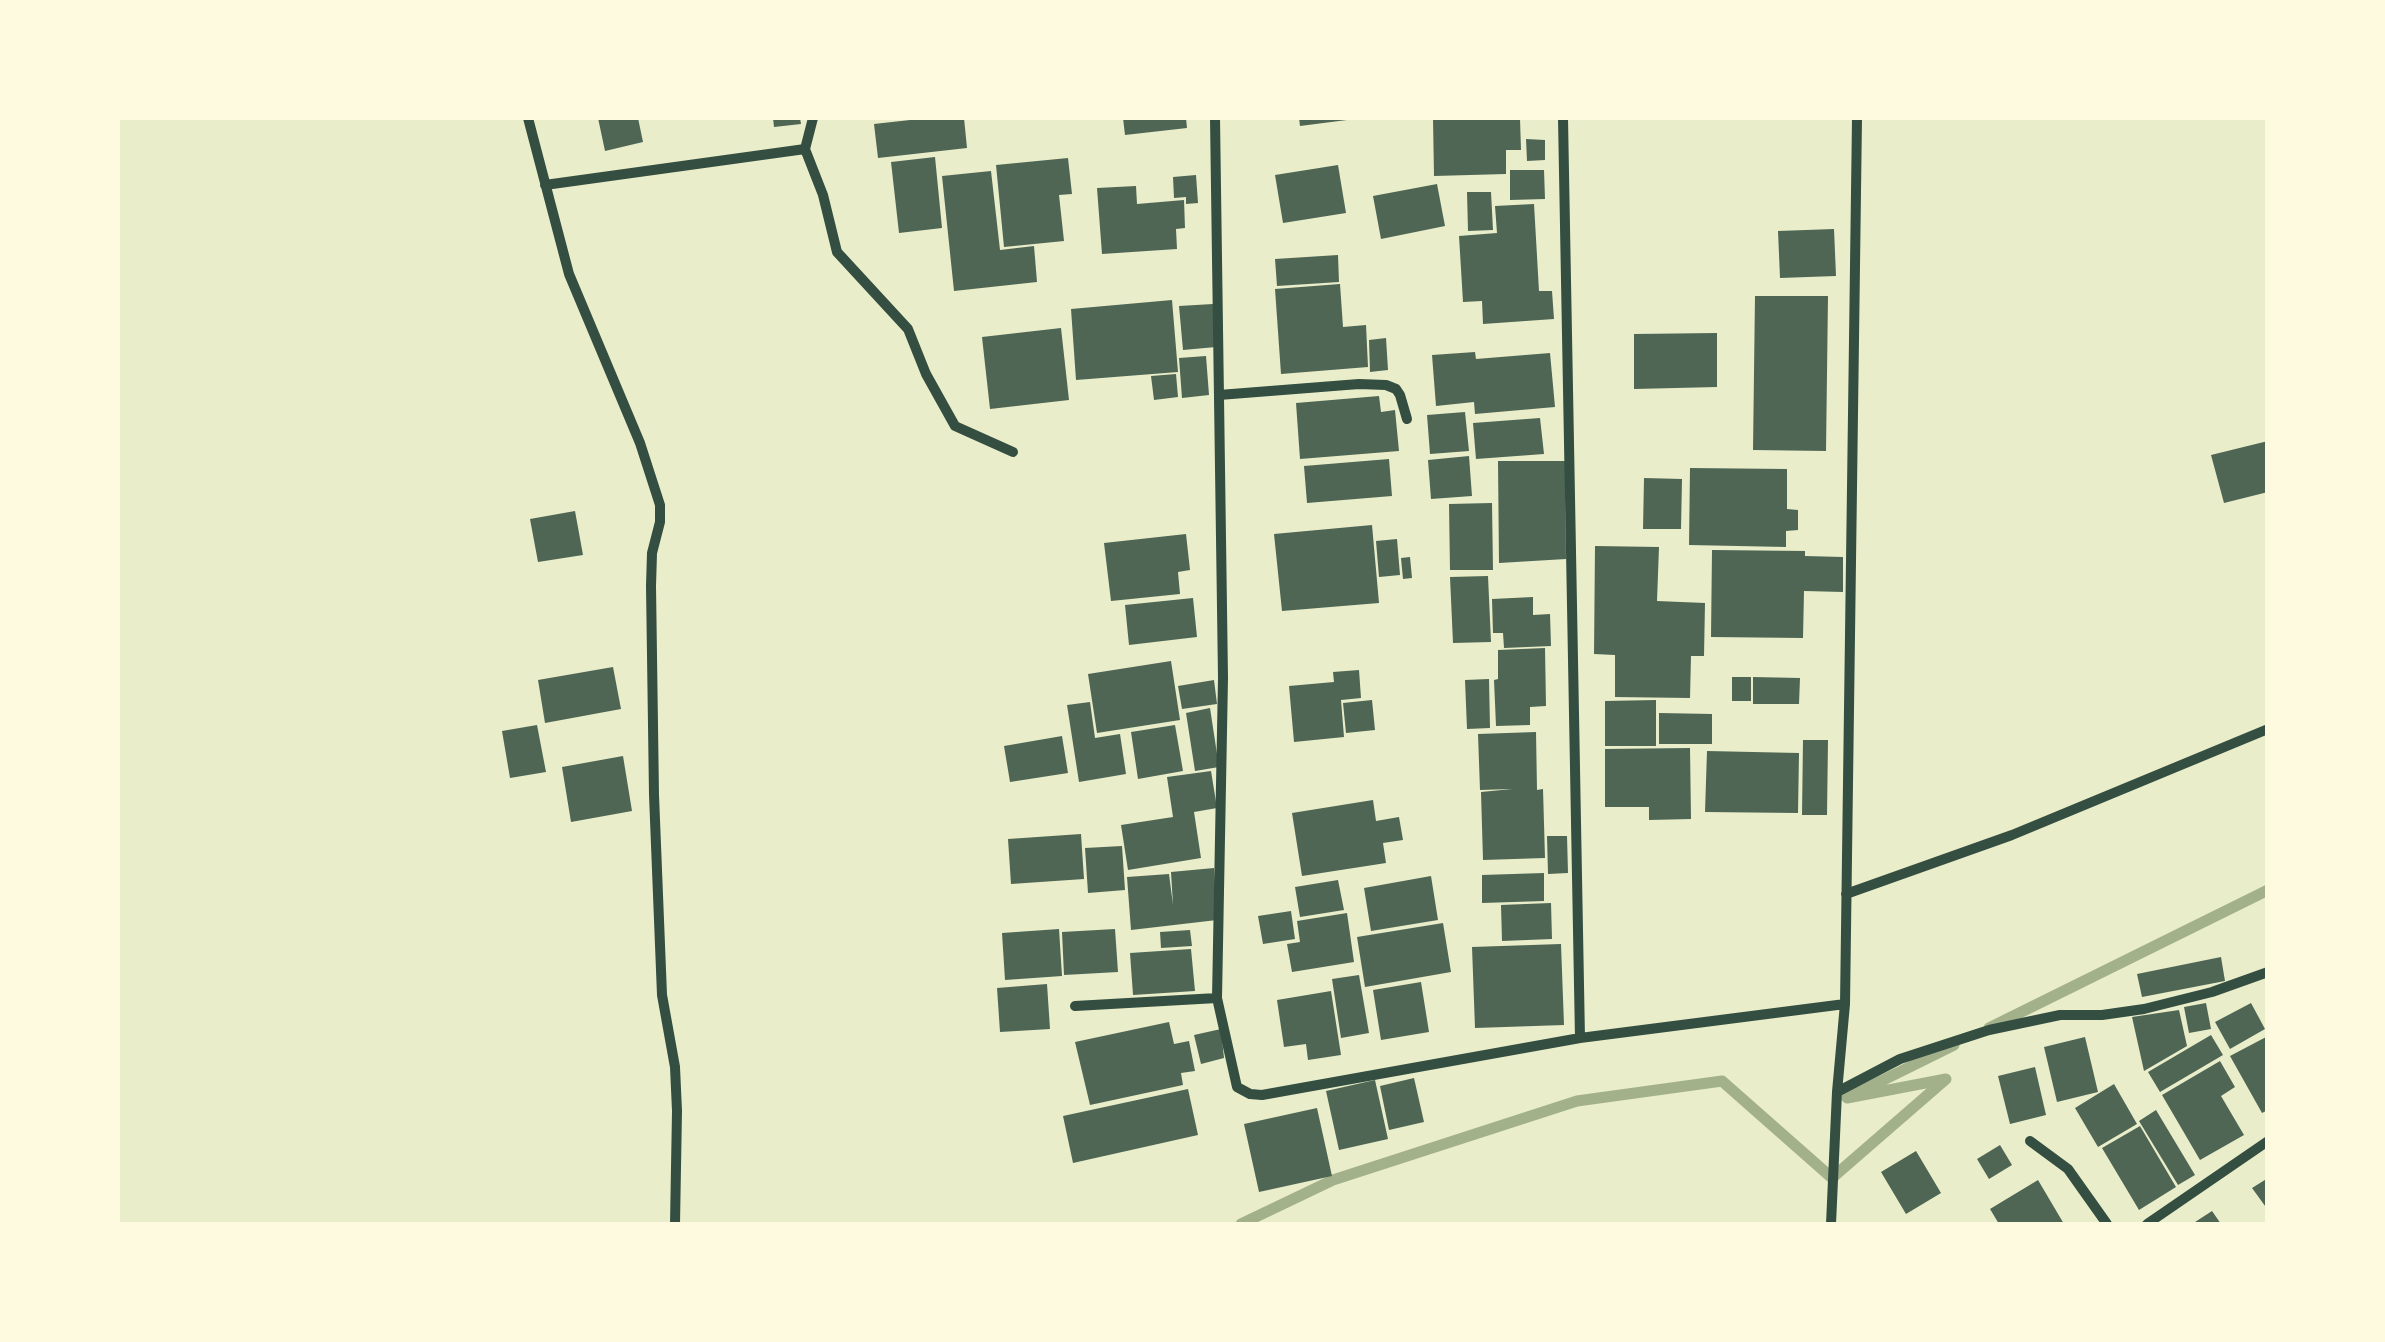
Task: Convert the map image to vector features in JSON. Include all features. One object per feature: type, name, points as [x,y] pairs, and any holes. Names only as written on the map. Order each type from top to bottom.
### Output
[{"type":"street","points":[[528,118],[569,274],[640,443],[660,504],[651,586],[654,794],[662,995],[675,1067],[675,1224]]},
{"type":"street","points":[[813,118],[806,148],[837,252],[908,328],[926,374],[955,426],[1014,452]]},
{"type":"street","points":[[1216,118],[1223,678],[1217,998],[1237,1087],[1262,1095],[1580,1038],[1845,1004]]},
{"type":"street","points":[[1563,118],[1580,1038]]},
{"type":"street","points":[[1831,1224],[1845,1004],[1857,118]]},
{"type":"street","points":[[545,185],[806,148]]},
{"type":"street","points":[[1219,395],[1386,385],[1396,388],[1406,419]]},
{"type":"street","points":[[1846,894],[2012,835],[2268,729]]},
{"type":"street","points":[[1837,1092],[1900,1059],[1989,1030],[2060,1015],[2144,1009],[2212,992],[2268,972]]},
{"type":"street","points":[[1076,1006],[1217,998]]},
{"type":"street","points":[[2030,1140],[2068,1169],[2107,1224]]},
{"type":"street","points":[[2147,1224],[2268,1142]]},
{"type":"building","points":[[598,118],[638,118],[643,142],[605,151]]},
{"type":"building","points":[[773,118],[800,118],[801,124],[774,127]]},
{"type":"building","points":[[964,118],[967,148],[878,158],[874,124]]},
{"type":"building","points":[[1123,118],[1186,118],[1187,128],[1125,135]]},
{"type":"building","points":[[1299,118],[1347,118],[1347,120],[1300,126]]},
{"type":"building","points":[[1433,118],[1520,119],[1521,150],[1506,150],[1506,174],[1434,176]]},
{"type":"building","points":[[1526,139],[1545,140],[1545,160],[1527,161]]},
{"type":"building","points":[[935,157],[942,228],[899,233],[891,162]]},
{"type":"building","points":[[1068,158],[1072,194],[1059,195],[1064,241],[1004,247],[996,165]]},
{"type":"building","points":[[1338,165],[1346,213],[1283,223],[1275,175]]},
{"type":"building","points":[[1510,170],[1544,170],[1545,199],[1510,200]]},
{"type":"building","points":[[991,171],[1000,250],[1034,246],[1037,282],[954,291],[942,176]]},
{"type":"building","points":[[1196,175],[1198,203],[1186,204],[1186,197],[1174,198],[1173,177]]},
{"type":"building","points":[[1437,184],[1445,226],[1381,239],[1373,196]]},
{"type":"building","points":[[1136,186],[1137,204],[1184,200],[1185,228],[1176,229],[1177,249],[1102,254],[1097,188]]},
{"type":"building","points":[[1467,192],[1491,192],[1493,230],[1468,231]]},
{"type":"building","points":[[1534,204],[1539,291],[1552,291],[1554,319],[1483,324],[1482,301],[1463,302],[1459,236],[1497,233],[1495,206]]},
{"type":"building","points":[[1834,229],[1836,276],[1780,278],[1778,231]]},
{"type":"building","points":[[1338,255],[1339,282],[1277,286],[1275,259]]},
{"type":"building","points":[[1340,284],[1343,327],[1366,325],[1368,367],[1281,374],[1275,289]]},
{"type":"building","points":[[1755,296],[1828,296],[1826,451],[1753,450]]},
{"type":"building","points":[[1172,300],[1178,372],[1076,380],[1071,309]]},
{"type":"building","points":[[1213,304],[1216,347],[1183,350],[1179,306]]},
{"type":"building","points":[[1061,328],[1069,400],[990,409],[982,337]]},
{"type":"building","points":[[1717,333],[1717,387],[1634,389],[1634,334]]},
{"type":"building","points":[[1386,338],[1388,370],[1370,372],[1369,340]]},
{"type":"building","points":[[1475,352],[1476,359],[1550,353],[1555,407],[1475,414],[1474,402],[1436,406],[1432,355]]},
{"type":"building","points":[[1206,356],[1209,395],[1182,398],[1179,358]]},
{"type":"building","points":[[1176,374],[1178,397],[1154,400],[1151,376]]},
{"type":"building","points":[[1379,396],[1381,412],[1395,410],[1399,451],[1300,459],[1296,403]]},
{"type":"building","points":[[1465,412],[1469,451],[1430,454],[1427,415]]},
{"type":"building","points":[[1540,418],[1544,454],[1476,459],[1473,423]]},
{"type":"building","points":[[2268,441],[2268,492],[2224,503],[2211,455]]},
{"type":"building","points":[[1469,456],[1472,496],[1431,499],[1428,460]]},
{"type":"building","points":[[1389,459],[1392,496],[1307,503],[1304,466]]},
{"type":"building","points":[[1498,461],[1565,461],[1566,559],[1499,563]]},
{"type":"building","points":[[1690,468],[1787,469],[1787,509],[1798,510],[1798,530],[1786,531],[1786,547],[1689,545]]},
{"type":"building","points":[[1644,478],[1682,479],[1681,529],[1643,529]]},
{"type":"building","points":[[1492,503],[1493,570],[1450,570],[1449,504]]},
{"type":"building","points":[[575,511],[583,555],[538,562],[530,519]]},
{"type":"building","points":[[1372,525],[1379,603],[1282,611],[1274,534]]},
{"type":"building","points":[[1186,534],[1190,570],[1178,572],[1180,594],[1111,601],[1104,543]]},
{"type":"building","points":[[1397,539],[1400,575],[1379,577],[1376,541]]},
{"type":"building","points":[[1595,546],[1659,547],[1657,601],[1705,603],[1704,656],[1691,656],[1690,698],[1615,697],[1615,655],[1594,654]]},
{"type":"building","points":[[1712,550],[1805,551],[1805,556],[1843,557],[1843,592],[1804,591],[1803,638],[1711,637]]},
{"type":"building","points":[[1410,557],[1412,578],[1403,579],[1401,558]]},
{"type":"building","points":[[1488,576],[1491,642],[1453,643],[1450,577]]},
{"type":"building","points":[[1533,597],[1533,615],[1550,614],[1551,646],[1504,648],[1503,633],[1493,633],[1492,599]]},
{"type":"building","points":[[1193,598],[1197,637],[1129,645],[1125,605]]},
{"type":"building","points":[[1545,648],[1546,706],[1530,707],[1530,725],[1496,726],[1494,680],[1498,679],[1498,650]]},
{"type":"building","points":[[1171,661],[1180,720],[1097,733],[1088,674]]},
{"type":"building","points":[[613,667],[621,709],[545,723],[538,680]]},
{"type":"building","points":[[1359,670],[1361,698],[1341,700],[1344,737],[1294,742],[1289,686],[1334,682],[1333,672]]},
{"type":"building","points":[[1732,677],[1751,677],[1751,701],[1732,701]]},
{"type":"building","points":[[1753,677],[1800,678],[1799,704],[1753,704]]},
{"type":"building","points":[[1489,679],[1490,728],[1467,729],[1465,680]]},
{"type":"building","points":[[1214,680],[1217,704],[1182,709],[1178,686]]},
{"type":"building","points":[[1372,700],[1375,730],[1346,733],[1343,703]]},
{"type":"building","points":[[1656,700],[1656,746],[1605,746],[1605,701]]},
{"type":"building","points":[[1090,702],[1095,738],[1120,734],[1126,774],[1079,782],[1067,705]]},
{"type":"building","points":[[1210,708],[1219,767],[1195,771],[1186,713]]},
{"type":"building","points":[[1659,713],[1712,714],[1712,744],[1659,744]]},
{"type":"building","points":[[537,725],[546,772],[510,778],[502,731]]},
{"type":"building","points":[[1175,725],[1183,771],[1138,779],[1131,732]]},
{"type":"building","points":[[1536,732],[1537,790],[1543,789],[1545,858],[1483,860],[1481,792],[1512,789],[1480,790],[1478,734]]},
{"type":"building","points":[[1062,736],[1068,773],[1010,782],[1004,746]]},
{"type":"building","points":[[1803,740],[1828,740],[1827,815],[1802,815]]},
{"type":"building","points":[[1690,748],[1691,819],[1649,820],[1649,807],[1605,807],[1605,749]]},
{"type":"building","points":[[1707,751],[1799,753],[1798,813],[1705,812]]},
{"type":"building","points":[[623,756],[632,811],[571,822],[562,767]]},
{"type":"building","points":[[1211,771],[1217,808],[1194,812],[1201,858],[1128,870],[1121,825],[1173,817],[1167,777]]},
{"type":"building","points":[[1373,800],[1376,821],[1399,817],[1403,840],[1383,843],[1386,863],[1302,876],[1292,813]]},
{"type":"building","points":[[1081,834],[1084,879],[1011,884],[1008,839]]},
{"type":"building","points":[[1547,836],[1567,836],[1568,873],[1548,874]]},
{"type":"building","points":[[1122,846],[1125,890],[1088,893],[1085,848]]},
{"type":"building","points":[[1214,868],[1217,920],[1131,930],[1127,877],[1169,874],[1173,905],[1171,872]]},
{"type":"building","points":[[1544,873],[1544,901],[1482,903],[1482,875]]},
{"type":"building","points":[[1431,876],[1438,920],[1371,931],[1364,888]]},
{"type":"building","points":[[1338,880],[1344,910],[1300,917],[1295,887]]},
{"type":"building","points":[[1551,903],[1552,939],[1502,941],[1501,905]]},
{"type":"building","points":[[1291,911],[1295,939],[1263,944],[1258,916]]},
{"type":"building","points":[[1347,913],[1354,962],[1292,972],[1287,944],[1300,942],[1297,921]]},
{"type":"building","points":[[1443,923],[1451,972],[1365,987],[1357,937]]},
{"type":"building","points":[[1059,929],[1062,976],[1005,980],[1002,933]]},
{"type":"building","points":[[1115,929],[1118,972],[1064,975],[1062,932]]},
{"type":"building","points":[[1190,930],[1192,946],[1161,948],[1160,932]]},
{"type":"building","points":[[1561,944],[1564,1025],[1475,1028],[1472,947]]},
{"type":"building","points":[[1191,949],[1195,991],[1133,995],[1130,953]]},
{"type":"building","points":[[2221,957],[2225,981],[2142,997],[2137,974]]},
{"type":"building","points":[[1359,975],[1369,1033],[1341,1038],[1332,979]]},
{"type":"building","points":[[1421,982],[1429,1032],[1381,1040],[1373,990]]},
{"type":"building","points":[[1047,984],[1050,1029],[1000,1032],[997,988]]},
{"type":"building","points":[[1331,991],[1341,1055],[1308,1060],[1306,1044],[1284,1047],[1277,1000]]},
{"type":"building","points":[[2206,1003],[2211,1029],[2189,1033],[2184,1007]]},
{"type":"building","points":[[2251,1003],[2265,1029],[2230,1049],[2215,1022]]},
{"type":"building","points":[[2179,1010],[2187,1046],[2144,1071],[2132,1017]]},
{"type":"building","points":[[1169,1022],[1174,1044],[1189,1041],[1195,1071],[1181,1073],[1183,1085],[1090,1105],[1075,1042]]},
{"type":"building","points":[[1221,1029],[1224,1058],[1201,1064],[1194,1035]]},
{"type":"building","points":[[2211,1035],[2223,1055],[2160,1092],[2148,1072]]},
{"type":"building","points":[[2268,1036],[2268,1110],[2262,1113],[2230,1056]]},
{"type":"building","points":[[2085,1037],[2098,1092],[2057,1102],[2044,1047]]},
{"type":"building","points":[[2220,1061],[2235,1087],[2221,1096],[2244,1135],[2200,1160],[2162,1095]]},
{"type":"building","points":[[2035,1067],[2046,1115],[2010,1124],[1998,1076]]},
{"type":"building","points":[[1414,1078],[1424,1122],[1389,1130],[1380,1086]]},
{"type":"building","points":[[1375,1080],[1388,1139],[1339,1150],[1326,1091]]},
{"type":"building","points":[[2114,1084],[2137,1124],[2098,1147],[2075,1108]]},
{"type":"building","points":[[1188,1089],[1198,1135],[1073,1163],[1063,1116]]},
{"type":"building","points":[[1317,1108],[1332,1176],[1259,1192],[1244,1124]]},
{"type":"building","points":[[2156,1110],[2195,1175],[2178,1185],[2139,1121]]},
{"type":"building","points":[[2140,1126],[2176,1187],[2139,1210],[2102,1148]]},
{"type":"building","points":[[2000,1145],[2012,1165],[1989,1179],[1977,1159]]},
{"type":"building","points":[[1916,1151],[1941,1193],[1906,1214],[1881,1172]]},
{"type":"building","points":[[2268,1178],[2268,1210],[2252,1188]]},
{"type":"building","points":[[2038,1180],[2064,1224],[1999,1224],[1990,1209]]},
{"type":"building","points":[[2212,1211],[2221,1224],[2192,1224]]},
{"type":"waterway","points":[[1989,1028],[2268,890]]},
{"type":"waterway","points":[[1241,1224],[1333,1180],[1577,1101],[1722,1081],[1832,1178],[1946,1079],[1847,1098],[1954,1045]]}]
